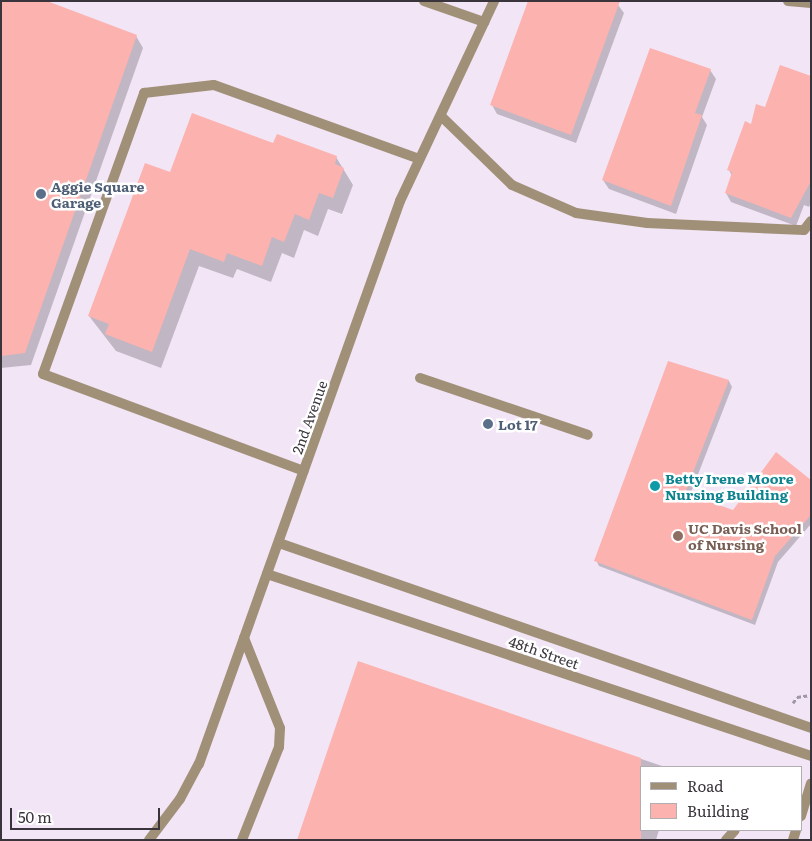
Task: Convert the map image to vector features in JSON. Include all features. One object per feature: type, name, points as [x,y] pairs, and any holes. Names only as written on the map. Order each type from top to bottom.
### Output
[{"type":"street","points":[[424,1],[484,22]]},
{"type":"street","name":"2nd Avenue","points":[[149,840],[180,799],[199,764],[400,201],[494,1]]},
{"type":"street","points":[[788,1],[811,4]]},
{"type":"street","points":[[304,471],[43,374],[144,93],[214,85],[419,159]]},
{"type":"street","points":[[441,116],[512,185],[576,213],[647,223],[804,230],[811,221]]},
{"type":"street","points":[[420,378],[588,435]]},
{"type":"street","name":"48th Street","points":[[279,543],[811,728]]},
{"type":"street","name":"48th Street","points":[[268,574],[811,756]]},
{"type":"street","points":[[242,840],[279,747],[280,728],[244,638]]},
{"type":"street","points":[[803,802],[811,784]]},
{"type":"path","points":[[793,703],[797,697],[811,695]]},
{"type":"building","name":"Aggie Square Garage","points":[[1,1],[47,1],[137,35],[25,353],[1,356]]},
{"type":"building","points":[[528,1],[620,1],[571,135],[490,105]]},
{"type":"building","points":[[650,48],[711,69],[695,113],[702,115],[671,206],[602,180]]},
{"type":"building","points":[[780,65],[811,76],[811,181],[791,218],[725,193],[732,172],[727,170],[745,121],[751,124],[756,104],[765,107]]},
{"type":"building","points":[[192,113],[273,143],[277,134],[337,156],[335,164],[344,168],[333,198],[319,193],[309,220],[295,214],[284,242],[272,237],[262,266],[227,253],[224,262],[190,249],[152,352],[105,334],[109,324],[88,316],[145,163],[170,172]]},
{"type":"building","name":"Betty Irene Moore Nursing Building","points":[[668,361],[729,380],[685,493],[733,510],[776,452],[811,480],[811,515],[775,556],[752,620],[594,561]]},
{"type":"building","points":[[358,661],[641,758],[641,840],[297,840]]},
{"type":"place","name":"Aggie Square Garage","points":[[41,194]]},
{"type":"place","name":"Lot 17","points":[[488,424]]},
{"type":"place","name":"Betty Irene Moore Nursing Building","points":[[655,486]]},
{"type":"place","name":"UC Davis School of Nursing","points":[[678,536]]}]
